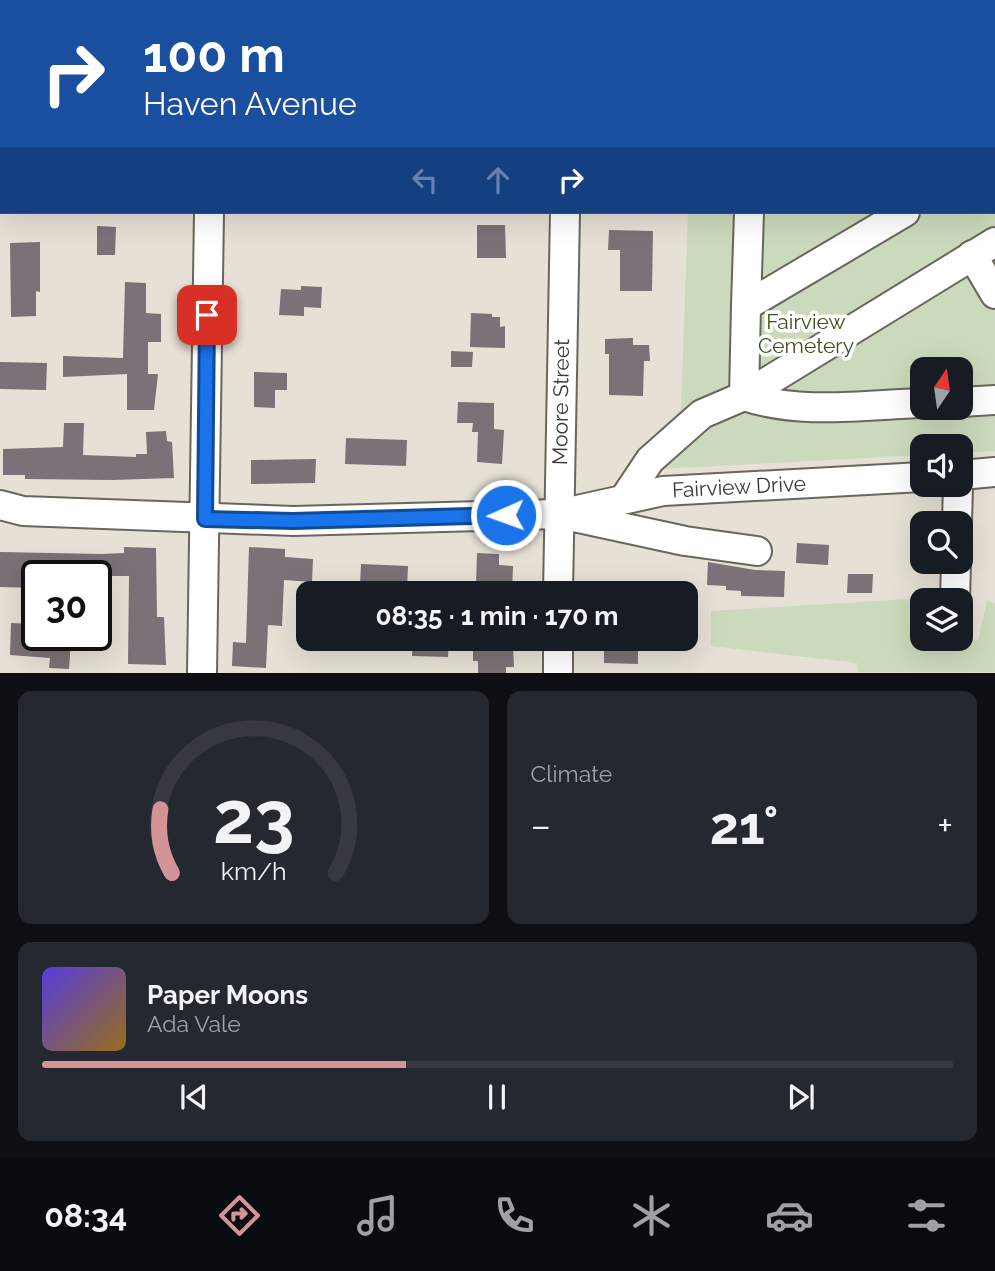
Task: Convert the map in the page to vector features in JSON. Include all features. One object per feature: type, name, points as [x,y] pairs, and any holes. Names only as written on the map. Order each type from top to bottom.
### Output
[{"type":"street","points":[[202,673],[208,214]]},
{"type":"street","name":"Moore Street","points":[[558,581],[565,214]]},
{"type":"street","points":[[744,396],[749,214]]},
{"type":"street","points":[[746,306],[902,214]]},
{"type":"street","points":[[624,499],[650,460],[702,414],[744,396],[984,249],[995,294]]},
{"type":"street","points":[[744,396],[769,404],[797,408],[910,403]]},
{"type":"street","points":[[973,401],[995,400]]},
{"type":"street","points":[[973,474],[995,472]]},
{"type":"street","name":"Fairview Drive","points":[[559,514],[663,491],[910,478]]},
{"type":"street","points":[[0,505],[23,510],[293,521],[559,514],[685,541],[757,551]]},
{"type":"street","points":[[558,651],[558,673]]},
{"type":"green space","name":"Fairview Cemetery","points":[[688,214],[995,214],[995,451],[973,452],[973,434],[910,434],[910,456],[658,469],[640,450],[681,409]]},
{"type":"green space","points":[[910,599],[910,651],[973,651],[973,639],[978,640],[987,601],[995,603],[995,672],[858,672],[857,663],[711,646],[711,611]]},
{"type":"building","points":[[477,225],[505,225],[506,258],[477,258]]},
{"type":"building","points":[[97,226],[116,227],[115,255],[97,255]]},
{"type":"building","points":[[609,230],[653,231],[652,291],[620,291],[620,250],[608,250]]},
{"type":"building","points":[[40,242],[40,292],[36,291],[36,316],[11,317],[10,243]]},
{"type":"building","points":[[125,282],[146,283],[146,313],[161,314],[161,342],[148,342],[148,374],[158,374],[154,410],[127,410],[127,374],[63,377],[63,356],[123,358]]},
{"type":"building","points":[[301,286],[322,287],[321,308],[304,307],[304,316],[279,315],[281,289],[301,290]]},
{"type":"building","points":[[471,313],[500,317],[500,327],[505,326],[505,348],[470,347]]},
{"type":"building","points":[[633,338],[633,345],[649,345],[650,361],[644,361],[643,396],[609,395],[609,354],[605,354],[605,339]]},
{"type":"building","points":[[451,351],[473,352],[472,367],[451,367]]},
{"type":"building","points":[[0,362],[47,363],[46,390],[0,389]]},
{"type":"building","points":[[254,372],[287,373],[287,390],[275,390],[275,408],[254,407]]},
{"type":"building","points":[[458,402],[494,403],[494,429],[504,430],[502,464],[477,462],[478,432],[472,432],[473,423],[457,423]]},
{"type":"building","points":[[64,423],[84,423],[83,455],[136,457],[136,454],[147,454],[146,432],[166,431],[167,441],[172,442],[174,478],[25,479],[25,475],[3,475],[3,449],[63,447]]},
{"type":"building","points":[[346,438],[407,440],[406,466],[345,464]]},
{"type":"building","points":[[316,459],[315,483],[251,484],[251,460]]},
{"type":"building","points":[[797,543],[829,545],[828,565],[796,563]]},
{"type":"building","points":[[124,547],[156,548],[157,617],[164,617],[166,665],[128,664],[129,576],[112,576],[112,560],[21,560],[21,588],[0,587],[0,552],[124,553]]},
{"type":"building","points":[[249,547],[285,549],[285,557],[313,559],[312,581],[284,580],[282,626],[268,625],[266,668],[232,666],[233,642],[246,643]]},
{"type":"building","points":[[477,553],[499,554],[499,565],[513,566],[512,581],[476,581]]},
{"type":"building","points":[[708,562],[755,570],[785,571],[784,597],[741,596],[741,591],[726,590],[726,586],[707,585]]},
{"type":"building","points":[[361,564],[408,566],[407,581],[360,581]]},
{"type":"building","points":[[848,574],[873,574],[872,593],[847,593]]},
{"type":"building","points":[[11,623],[21,623],[21,651],[70,651],[69,669],[49,668],[50,658],[10,655]]},
{"type":"building","points":[[412,651],[448,651],[448,657],[412,656]]},
{"type":"building","points":[[473,651],[513,651],[514,667],[506,667],[506,673],[478,673],[478,661],[473,661]]},
{"type":"building","points":[[604,651],[638,651],[638,664],[604,663]]},
{"type":"route","points":[[207,315],[205,519],[293,521],[506,515]]}]
